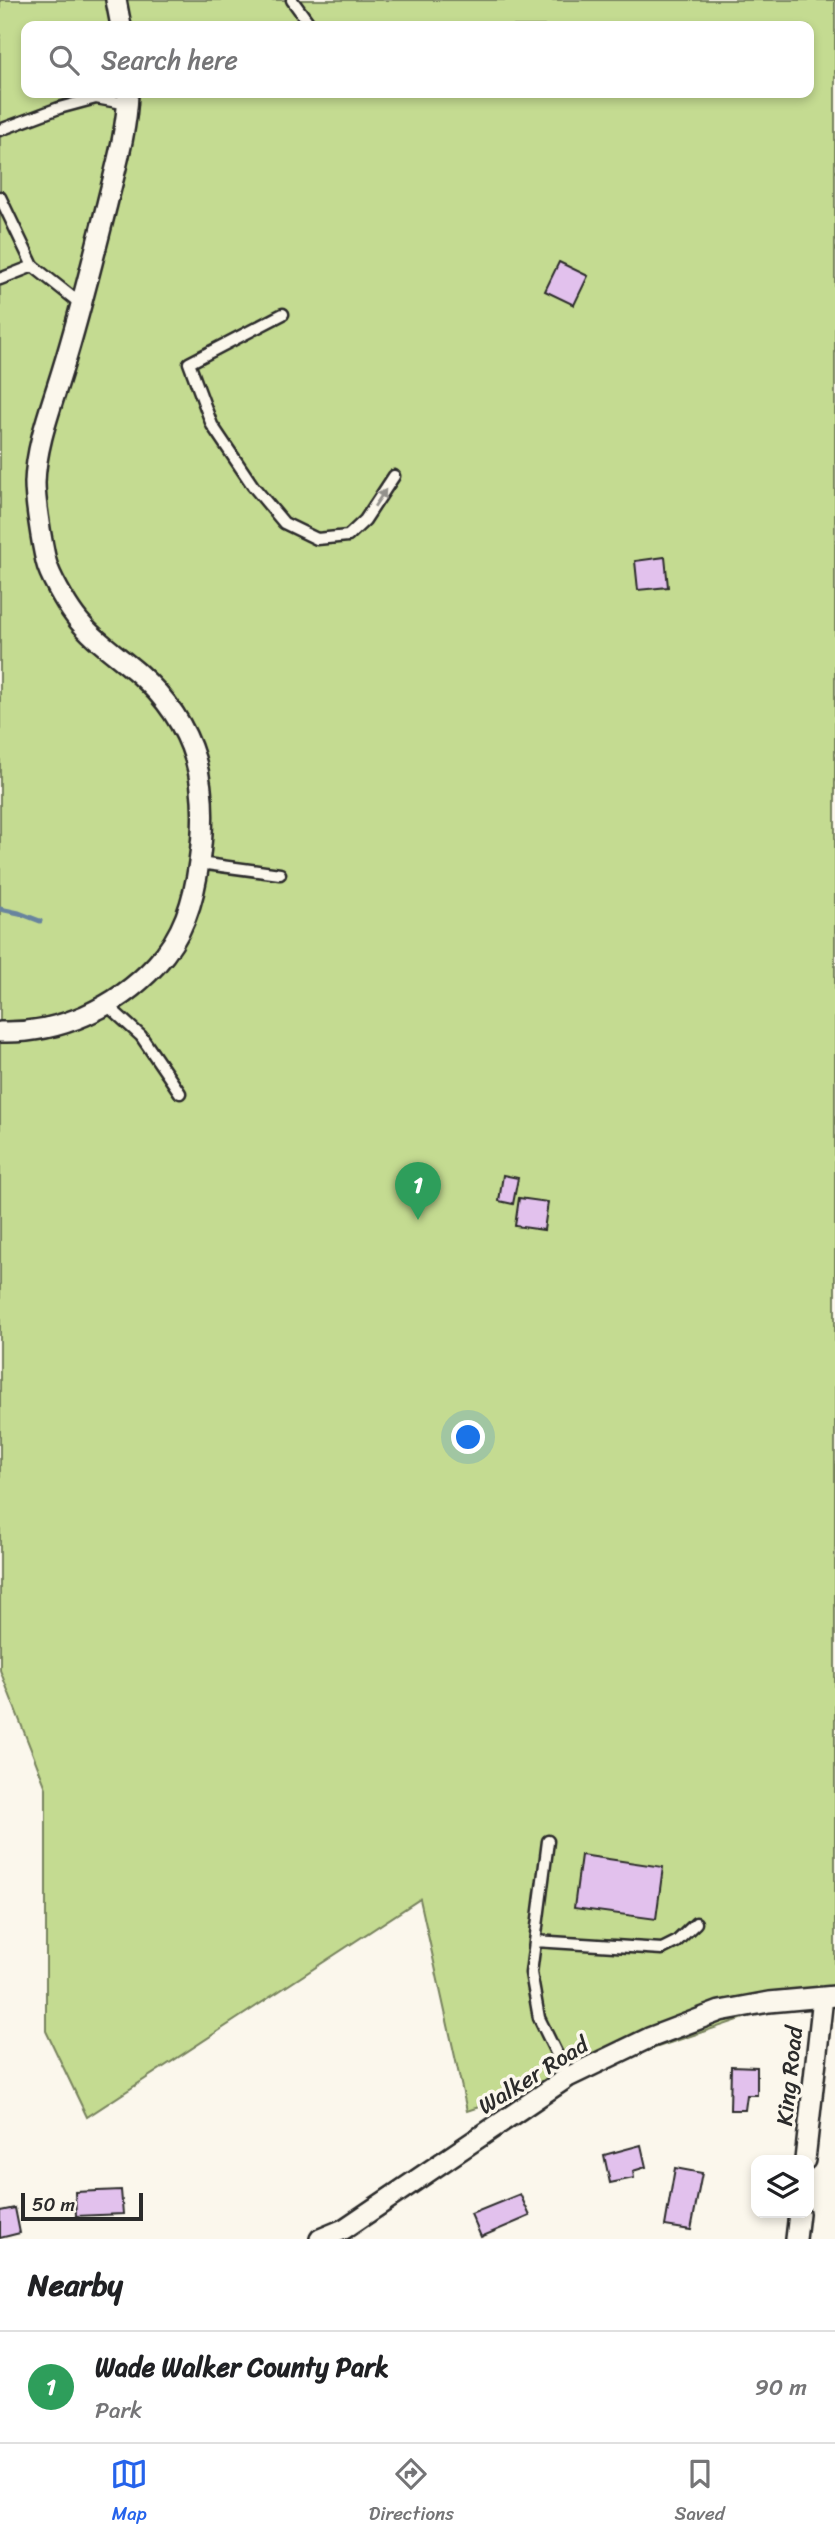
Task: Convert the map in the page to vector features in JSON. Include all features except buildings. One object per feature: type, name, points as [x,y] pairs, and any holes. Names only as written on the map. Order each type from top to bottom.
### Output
[{"type":"street","points":[[116,0],[120,21]]},
{"type":"street","points":[[0,1032],[38,1030],[62,1024],[107,1005],[146,976],[177,938],[187,916],[197,881],[204,796],[193,751],[183,729],[155,689],[76,617],[46,564],[35,483],[43,435],[82,305],[116,168],[128,99]]},
{"type":"street","name":"Walker Road","points":[[320,2239],[344,2229],[568,2077],[649,2038],[720,2011],[829,1996]]},
{"type":"street","name":"King Road","points":[[806,2155],[829,1996]]},
{"type":"street","points":[[796,2239],[798,2218]]},
{"type":"lane","points":[[292,0],[307,21]]},
{"type":"lane","points":[[0,130],[59,108],[96,98],[128,99]]},
{"type":"lane","points":[[0,198],[33,266],[82,305]]},
{"type":"lane","points":[[0,279],[33,266]]},
{"type":"lane","points":[[283,314],[189,363],[212,425],[253,486],[284,523],[317,539],[348,536],[365,520],[394,476]]},
{"type":"lane","points":[[199,863],[280,874]]},
{"type":"lane","points":[[107,1005],[141,1036],[180,1093]]},
{"type":"lane","points":[[548,1841],[531,1973],[539,2018],[568,2077]]},
{"type":"lane","points":[[535,1941],[662,1949],[676,1942],[696,1923]]},
{"type":"green space","points":[[0,0],[835,0],[835,1999],[798,2000],[467,2111],[420,1899],[87,2117],[46,2031],[46,1788],[0,1670]]},
{"type":"waterway","points":[[0,909],[40,921]]},
{"type":"place","name":"Wade Walker County Park","points":[[418,1220]]}]
